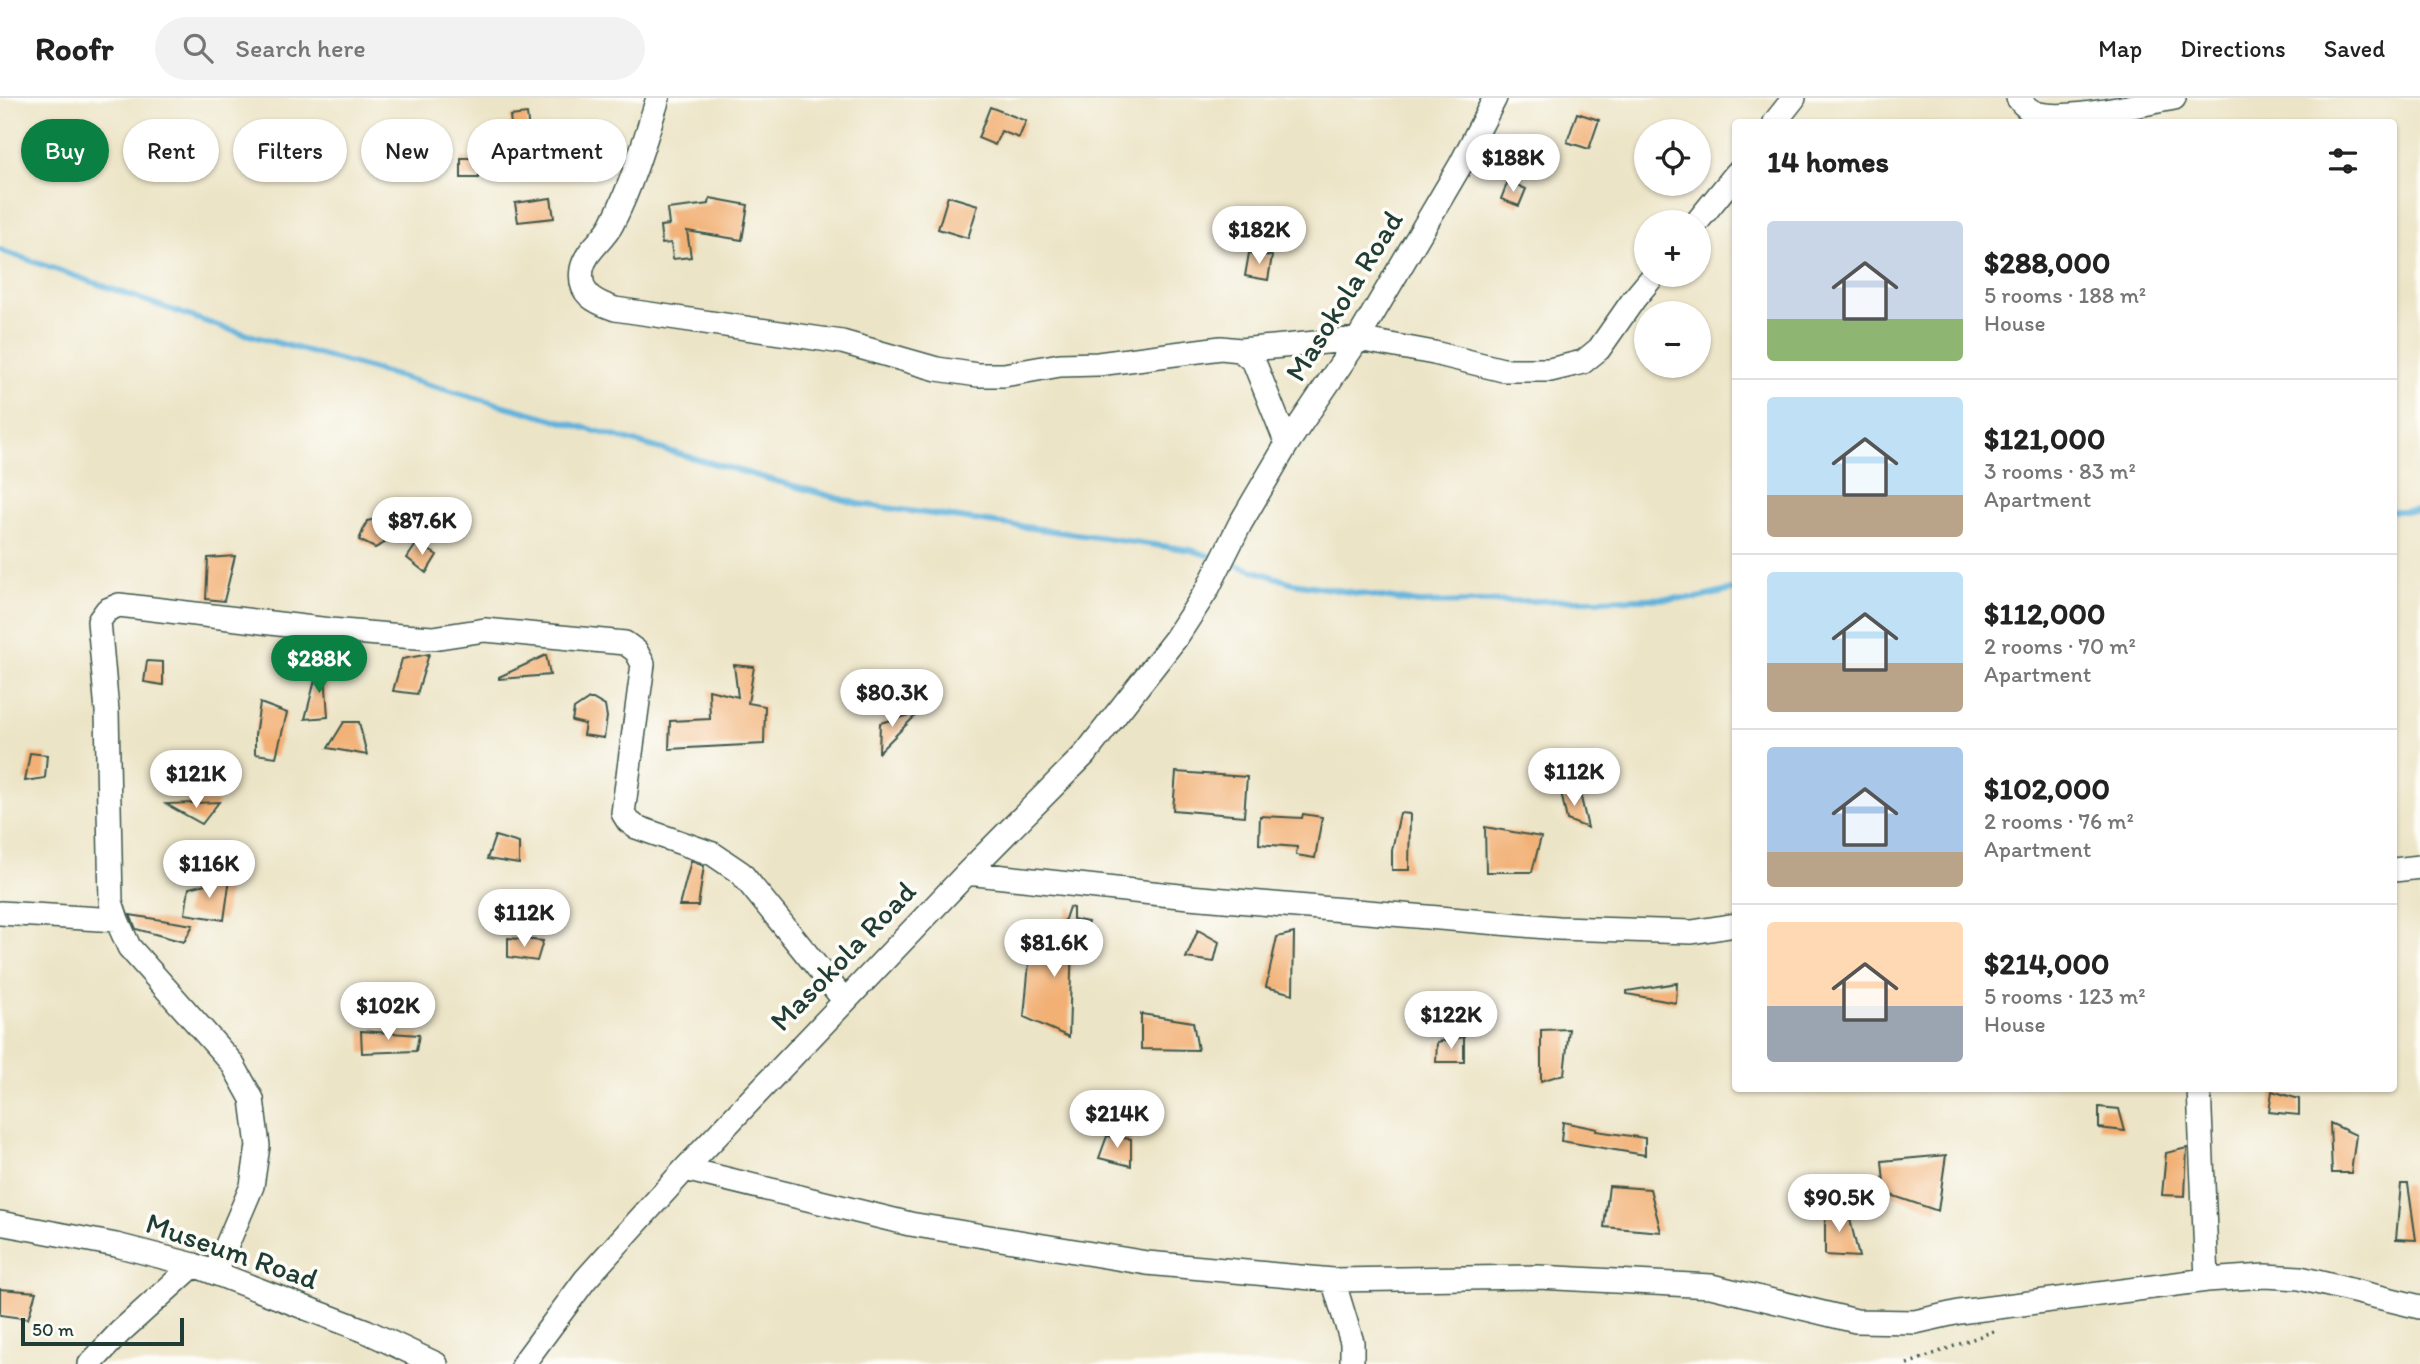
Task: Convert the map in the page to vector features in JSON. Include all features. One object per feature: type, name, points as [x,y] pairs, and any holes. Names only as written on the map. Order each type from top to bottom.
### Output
[{"type":"street","points":[[658,98],[642,150],[611,226],[589,253],[582,268],[586,294],[594,302],[615,309],[842,342],[937,369],[978,375],[1004,376],[1060,365],[1098,364],[1221,348],[1240,350],[1358,339],[1434,353],[1503,370],[1550,370],[1583,362],[1600,349],[1644,287]]},
{"type":"street","name":"Masokola Road","points":[[523,1364],[585,1280],[844,1000],[1085,754],[1176,638],[1207,590],[1240,524],[1287,444],[1358,339],[1461,164],[1495,98]]},
{"type":"street","points":[[1777,119],[1794,98]]},
{"type":"street","points":[[2018,98],[2028,109],[2038,114],[2062,116],[2174,98]]},
{"type":"street","points":[[1708,210],[1732,179]]},
{"type":"street","points":[[1240,350],[1254,362],[1287,444]]},
{"type":"street","points":[[90,1364],[120,1332],[204,1269],[252,1186],[258,1146],[252,1099],[232,1063],[130,947],[111,902],[107,711],[99,621],[107,610],[119,605],[330,630],[433,638],[485,630],[625,643],[636,652],[643,664],[623,813],[636,827],[713,854],[741,873],[844,1000]]},
{"type":"street","points":[[2397,870],[2420,867]]},
{"type":"street","points":[[967,873],[1189,897],[1558,928],[1692,932],[1732,926]]},
{"type":"street","points":[[0,913],[117,920]]},
{"type":"street","points":[[2199,1092],[2207,1280]]},
{"type":"street","points":[[685,1169],[923,1226],[1147,1263],[1334,1280],[1538,1277],[1711,1286],[1856,1321],[1915,1322],[1959,1312],[2207,1280],[2265,1276],[2300,1278],[2420,1307]]},
{"type":"street","name":"Museum Road","points":[[0,1223],[116,1245],[204,1269],[366,1331],[436,1364]]},
{"type":"street","points":[[1334,1280],[1352,1342],[1352,1364]]},
{"type":"path","points":[[1907,1364],[1997,1330]]},
{"type":"building","points":[[990,107],[1026,121],[1019,138],[1001,131],[995,145],[978,138]]},
{"type":"building","points":[[1577,113],[1599,120],[1589,149],[1567,142]]},
{"type":"building","points":[[527,114],[528,119],[510,119],[510,116]]},
{"type":"building","points":[[461,158],[467,158],[467,178],[461,178]]},
{"type":"building","points":[[1508,181],[1526,189],[1519,206],[1501,199]]},
{"type":"building","points":[[948,196],[978,205],[968,238],[938,229]]},
{"type":"building","points":[[551,198],[554,218],[518,222],[515,203]]},
{"type":"building","points":[[710,198],[748,205],[742,240],[687,231],[691,257],[673,259],[671,243],[662,244],[660,226],[669,225],[667,209],[709,204]]},
{"type":"building","points":[[1249,253],[1272,256],[1268,280],[1245,276]]},
{"type":"building","points":[[382,518],[390,540],[375,548],[359,540],[367,521]]},
{"type":"building","points":[[417,543],[437,555],[426,573],[407,558]]},
{"type":"building","points":[[235,556],[224,601],[206,599],[208,558]]},
{"type":"building","points":[[429,654],[417,694],[393,691],[402,659]]},
{"type":"building","points":[[546,655],[550,675],[499,679],[499,677]]},
{"type":"building","points":[[321,657],[324,657],[328,717],[305,719]]},
{"type":"building","points":[[147,661],[163,662],[163,685],[144,682]]},
{"type":"building","points":[[734,665],[754,667],[748,703],[765,706],[764,744],[669,749],[670,721],[710,719],[709,690],[738,697]]},
{"type":"building","points":[[589,699],[605,706],[607,717],[604,738],[583,735],[585,724],[572,721],[574,709]]},
{"type":"building","points":[[260,703],[287,713],[276,757],[255,754]]},
{"type":"building","points":[[918,713],[879,752],[880,723]]},
{"type":"building","points":[[344,722],[359,722],[367,755],[328,748]]},
{"type":"building","points":[[30,753],[47,755],[45,778],[25,781]]},
{"type":"building","points":[[1176,772],[1247,777],[1244,816],[1173,810]]},
{"type":"building","points":[[1561,792],[1580,793],[1588,828],[1567,820]]},
{"type":"building","points":[[219,802],[202,824],[166,804]]},
{"type":"building","points":[[1400,813],[1410,814],[1409,870],[1392,870],[1392,850]]},
{"type":"building","points":[[1303,814],[1322,817],[1315,858],[1296,855],[1297,847],[1259,844],[1260,816],[1302,818]]},
{"type":"building","points":[[1485,827],[1541,837],[1532,872],[1486,872]]},
{"type":"building","points":[[495,836],[519,843],[519,864],[487,859]]},
{"type":"building","points":[[691,861],[704,866],[698,906],[679,906]]},
{"type":"building","points":[[230,878],[224,920],[185,914],[189,888]]},
{"type":"building","points":[[1069,907],[1073,908],[1073,919],[1088,922],[1081,945],[1072,941],[1069,1037],[1024,1017],[1030,952],[1054,952]]},
{"type":"building","points":[[130,915],[193,925],[184,942],[136,929]]},
{"type":"building","points":[[1198,930],[1219,942],[1214,962],[1186,958]]},
{"type":"building","points":[[1294,933],[1293,994],[1266,987],[1277,937]]},
{"type":"building","points":[[508,938],[543,941],[537,961],[508,957]]},
{"type":"building","points":[[1677,983],[1676,1003],[1627,994],[1627,991]]},
{"type":"building","points":[[1141,1014],[1193,1022],[1198,1050],[1141,1049]]},
{"type":"building","points":[[1569,1029],[1564,1074],[1541,1081],[1541,1030]]},
{"type":"building","points":[[361,1031],[419,1035],[416,1051],[362,1053]]},
{"type":"building","points":[[1464,1037],[1464,1062],[1436,1062],[1437,1042]]},
{"type":"building","points":[[2272,1092],[2299,1099],[2299,1115],[2269,1112]]},
{"type":"building","points":[[2099,1107],[2119,1109],[2125,1131],[2099,1128]]},
{"type":"building","points":[[1563,1122],[1597,1129],[1596,1131],[1645,1138],[1645,1155],[1561,1141]]},
{"type":"building","points":[[2330,1123],[2356,1135],[2351,1173],[2332,1173]]},
{"type":"building","points":[[1107,1136],[1131,1139],[1131,1166],[1099,1158]]},
{"type":"building","points":[[2187,1148],[2185,1196],[2162,1195],[2166,1153]]},
{"type":"building","points":[[1946,1155],[1938,1211],[1885,1193],[1882,1161]]},
{"type":"building","points":[[2401,1184],[2408,1184],[2416,1240],[2396,1239]]},
{"type":"building","points":[[1609,1186],[1650,1189],[1661,1232],[1604,1227]]},
{"type":"building","points":[[1825,1209],[1848,1211],[1859,1257],[1825,1255]]},
{"type":"building","points":[[0,1289],[36,1292],[28,1319],[0,1315]]},
{"type":"waterway","points":[[0,250],[224,328],[859,504],[1191,550],[1216,558]]},
{"type":"waterway","points":[[2397,511],[2420,511]]},
{"type":"waterway","points":[[1227,562],[1293,583],[1419,603],[1698,598],[1732,590]]}]
